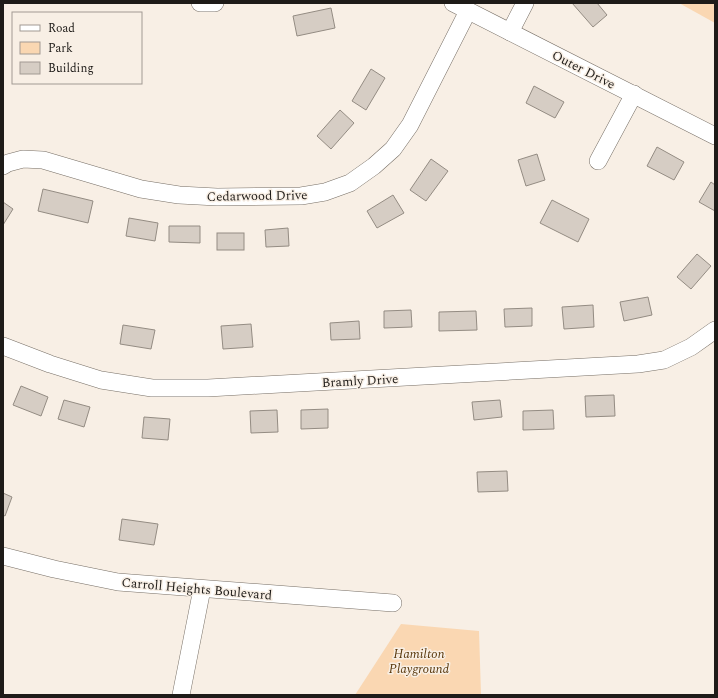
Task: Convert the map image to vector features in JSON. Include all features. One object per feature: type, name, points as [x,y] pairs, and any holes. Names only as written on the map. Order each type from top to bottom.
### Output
[{"type":"street","points":[[200,3],[215,3]]},
{"type":"street","points":[[510,32],[525,3]]},
{"type":"street","name":"Outer Drive","points":[[460,7],[715,136]]},
{"type":"street","name":"Cedarwood Drive","points":[[3,166],[23,159],[43,160],[141,189],[179,195],[217,197],[301,196],[325,192],[350,183],[374,166],[393,149],[410,125],[460,7]]},
{"type":"street","points":[[598,161],[634,94]]},
{"type":"street","name":"Bramly Drive","points":[[3,346],[50,364],[101,380],[152,388],[208,388],[638,364],[664,360],[691,346],[715,330]]},
{"type":"street","name":"Carroll Heights Boulevard","points":[[3,556],[54,569],[118,582],[393,603]]},
{"type":"street","points":[[181,695],[202,589]]},
{"type":"green space","points":[[679,3],[715,3],[715,23]]},
{"type":"green space","name":"Hamilton Playground","points":[[401,624],[479,631],[481,695],[355,695]]},
{"type":"building","points":[[572,3],[597,3],[607,15],[593,27]]},
{"type":"building","points":[[331,8],[335,28],[297,36],[293,16]]},
{"type":"building","points":[[371,69],[385,78],[366,110],[352,101]]},
{"type":"building","points":[[534,86],[564,102],[555,118],[526,103]]},
{"type":"building","points":[[340,110],[354,123],[331,149],[317,136]]},
{"type":"building","points":[[657,147],[684,162],[674,180],[647,166]]},
{"type":"building","points":[[537,154],[545,180],[526,186],[518,160]]},
{"type":"building","points":[[431,159],[448,171],[426,201],[410,190]]},
{"type":"building","points":[[711,182],[715,185],[715,211],[699,202]]},
{"type":"building","points":[[43,189],[93,201],[88,223],[38,211]]},
{"type":"building","points":[[393,195],[404,213],[377,228],[367,211]]},
{"type":"building","points":[[552,200],[589,219],[578,242],[540,223]]},
{"type":"building","points":[[3,202],[13,209],[3,225]]},
{"type":"building","points":[[129,218],[158,223],[155,241],[126,236]]},
{"type":"building","points":[[169,226],[200,226],[200,243],[169,242]]},
{"type":"building","points":[[288,228],[289,246],[266,247],[265,230]]},
{"type":"building","points":[[217,233],[244,233],[244,250],[217,250]]},
{"type":"building","points":[[697,254],[711,266],[691,289],[677,277]]},
{"type":"building","points":[[648,297],[652,315],[624,321],[620,302]]},
{"type":"building","points":[[593,305],[594,327],[564,329],[562,307]]},
{"type":"building","points":[[532,308],[532,326],[505,327],[504,309]]},
{"type":"building","points":[[411,310],[412,327],[384,328],[384,311]]},
{"type":"building","points":[[476,311],[477,330],[439,331],[439,312]]},
{"type":"building","points":[[359,321],[360,339],[331,340],[330,323]]},
{"type":"building","points":[[251,324],[253,347],[223,349],[221,326]]},
{"type":"building","points":[[123,325],[155,330],[151,349],[120,344]]},
{"type":"building","points":[[21,386],[48,397],[41,416],[13,405]]},
{"type":"building","points":[[614,395],[615,416],[586,417],[585,396]]},
{"type":"building","points":[[64,400],[90,407],[84,427],[58,419]]},
{"type":"building","points":[[500,400],[502,417],[474,420],[472,402]]},
{"type":"building","points":[[328,409],[328,428],[301,429],[301,410]]},
{"type":"building","points":[[277,410],[278,432],[251,433],[250,411]]},
{"type":"building","points":[[553,410],[554,429],[523,430],[523,411]]},
{"type":"building","points":[[144,417],[170,419],[168,440],[142,438]]},
{"type":"building","points":[[507,471],[508,491],[478,492],[477,472]]},
{"type":"building","points":[[3,493],[12,497],[5,516],[3,515]]},
{"type":"building","points":[[122,519],[158,524],[154,545],[119,540]]}]
